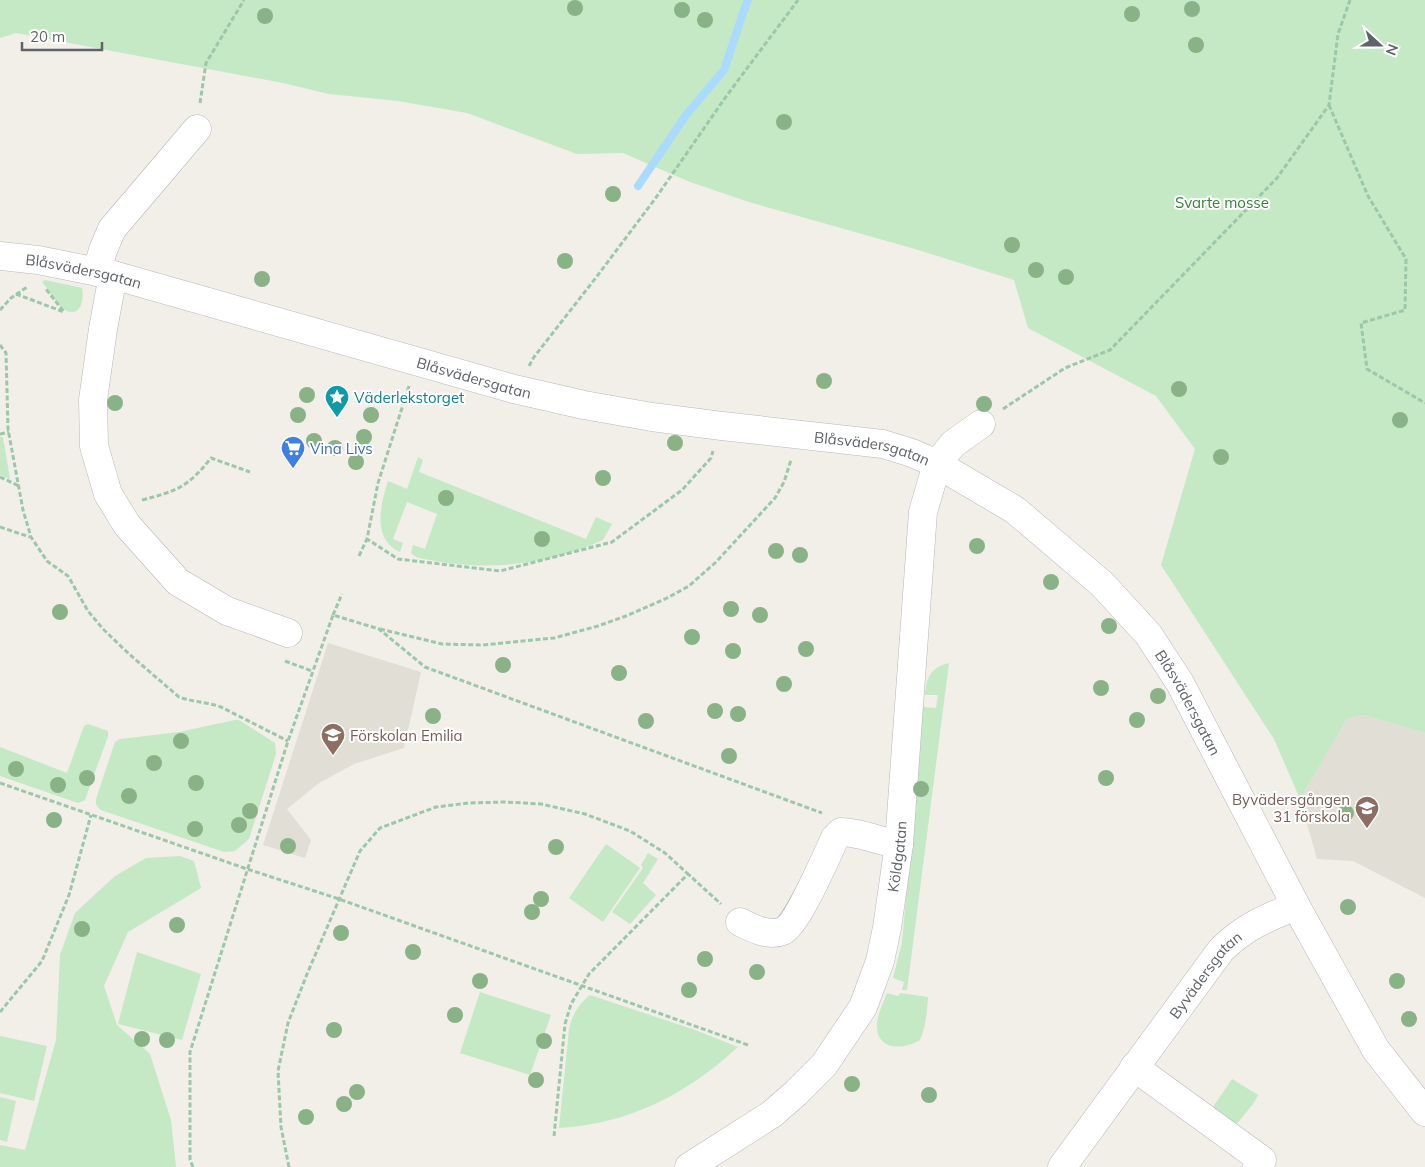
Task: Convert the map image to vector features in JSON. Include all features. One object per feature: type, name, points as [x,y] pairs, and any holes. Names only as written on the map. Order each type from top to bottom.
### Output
[{"type":"street","points":[[197,129],[112,229],[103,250],[105,274],[103,329],[93,410],[94,446],[108,494],[115,506],[127,525],[178,582],[227,611],[288,633]]},
{"type":"street","name":"Blåsvädersgatan","points":[[0,256],[38,260],[164,288],[416,362],[584,406],[722,426],[882,444],[912,453],[937,464],[1022,516],[1102,584],[1148,634],[1180,682],[1296,906],[1376,1050],[1425,1112]]},
{"type":"street","points":[[937,464],[953,444],[981,424]]},
{"type":"street","name":"Köldgatan","points":[[689,1167],[772,1114],[824,1065],[863,1007],[880,961],[887,928],[899,844],[923,512],[937,464]]},
{"type":"street","points":[[740,922],[764,932],[782,932],[788,928],[794,921],[835,838],[840,832],[850,832],[899,844]]},
{"type":"street","name":"Byvädersgatan","points":[[1062,1167],[1221,950],[1234,937],[1251,925],[1296,906]]},
{"type":"street","points":[[1134,1067],[1262,1160],[1257,1167]]},
{"type":"path","points":[[197,129],[206,63],[244,0]]},
{"type":"path","points":[[526,371],[534,357],[655,199],[725,98],[798,0]]},
{"type":"path","points":[[981,424],[1065,368],[1110,350],[1276,178],[1329,105],[1338,34],[1350,0]]},
{"type":"path","points":[[1329,105],[1368,196],[1406,259],[1405,310],[1361,323],[1367,369],[1425,403]]},
{"type":"path","points":[[16,294],[64,312],[41,283]]},
{"type":"path","points":[[0,310],[10,298]]},
{"type":"path","points":[[0,345],[6,354],[9,432],[23,510],[31,537],[47,561],[68,576],[88,611],[103,629],[128,654],[179,697],[189,701],[211,703],[221,707],[288,741]]},
{"type":"path","points":[[359,556],[367,538],[378,483],[416,362]]},
{"type":"path","points":[[367,538],[398,559],[500,571],[612,542],[682,490],[711,458],[722,426]]},
{"type":"path","points":[[0,434],[9,432]]},
{"type":"path","points":[[333,615],[442,644],[482,644],[554,638],[598,626],[667,598],[689,586],[716,562],[775,498],[790,465],[793,434]]},
{"type":"path","points":[[115,506],[175,490],[192,480],[211,458],[250,472]]},
{"type":"path","points":[[0,477],[19,486]]},
{"type":"path","points":[[0,527],[31,537]]},
{"type":"path","points":[[193,1167],[190,1160],[190,1052],[288,741],[342,594]]},
{"type":"path","points":[[379,628],[425,667],[831,816],[840,832]]},
{"type":"path","points":[[0,783],[247,870],[340,899],[748,1045]]},
{"type":"path","points":[[289,1167],[281,1126],[278,1072],[288,1023],[360,851],[380,828],[436,807],[469,803],[541,804],[585,814],[630,831],[665,853],[740,922]]},
{"type":"path","points":[[0,1012],[42,961],[69,895],[91,814]]},
{"type":"path","points":[[554,1136],[565,1024],[571,1004],[589,974],[688,874]]},
{"type":"shaded area","name":"Förskolan Emilia","points":[[328,643],[421,672],[404,748],[354,764],[319,783],[287,809],[311,840],[305,858],[263,845]]},
{"type":"shaded area","name":"Byvädersgången 31 förskola","points":[[1363,715],[1425,733],[1425,898],[1353,861],[1317,859],[1300,799],[1347,719]]},
{"type":"green space","name":"Svarte mosse","points":[[0,0],[1425,0],[1425,733],[1363,715],[1347,719],[1300,799],[1274,739],[1161,565],[1195,449],[1156,396],[1028,328],[1014,280],[915,249],[749,202],[690,182],[623,153],[577,154],[467,113],[398,101],[329,94],[283,83],[16,33],[0,38]]},
{"type":"green space","points":[[45,280],[82,288],[83,298],[80,308],[73,312],[62,308],[42,282]]},
{"type":"green space","points":[[0,437],[3,437],[10,479],[0,475]]},
{"type":"green space","points":[[418,457],[423,460],[419,472],[586,539],[596,517],[612,524],[603,540],[562,555],[542,560],[500,565],[457,564],[422,558],[411,553],[413,545],[425,549],[437,514],[407,502],[393,539],[403,543],[400,552],[385,539],[382,530],[381,511],[388,481],[407,489]]},
{"type":"green space","points":[[949,663],[907,990],[902,990],[904,982],[893,978],[902,943],[923,707],[936,708],[938,695],[925,695],[928,678],[938,667]]},
{"type":"green space","points":[[239,720],[275,743],[276,754],[249,839],[235,851],[224,852],[101,810],[97,805],[97,796],[115,742],[120,739],[179,732]]},
{"type":"green space","points":[[88,724],[108,731],[108,736],[85,800],[78,803],[0,776],[0,747],[67,773],[84,726]]},
{"type":"green space","points":[[606,844],[640,868],[603,922],[569,898]]},
{"type":"green space","points":[[648,853],[658,859],[643,883],[656,895],[630,924],[612,912],[643,868],[641,865]]},
{"type":"green space","points":[[180,856],[194,861],[201,888],[128,932],[104,986],[117,1025],[150,1054],[171,1120],[176,1167],[0,1167],[0,1145],[25,1150],[56,1040],[60,955],[75,913],[115,876],[146,858]]},
{"type":"green space","points":[[137,952],[201,974],[182,1040],[118,1024]]},
{"type":"green space","points":[[480,992],[551,1015],[530,1075],[460,1053]]},
{"type":"green space","points":[[887,993],[898,996],[900,993],[928,997],[927,1014],[920,1040],[913,1044],[898,1047],[891,1046],[880,1039],[877,1023]]},
{"type":"green space","points":[[590,995],[695,1030],[738,1047],[698,1079],[656,1104],[609,1120],[559,1128],[569,1029],[576,1010]]},
{"type":"green space","points":[[0,1036],[47,1046],[34,1101],[0,1093]]},
{"type":"green space","points":[[1232,1079],[1258,1095],[1235,1126],[1211,1110]]},
{"type":"green space","points":[[0,1097],[16,1101],[7,1142],[0,1140]]},
{"type":"waterway","points":[[638,186],[686,115],[724,70],[748,0]]},
{"type":"place","name":"Väderlekstorget","points":[[337,418]]},
{"type":"place","name":"Vina Livs","points":[[293,469]]},
{"type":"place","name":"Förskolan Emilia","points":[[333,756]]},
{"type":"place","name":"Byvädersgången 31 förskola","points":[[1367,829]]}]
